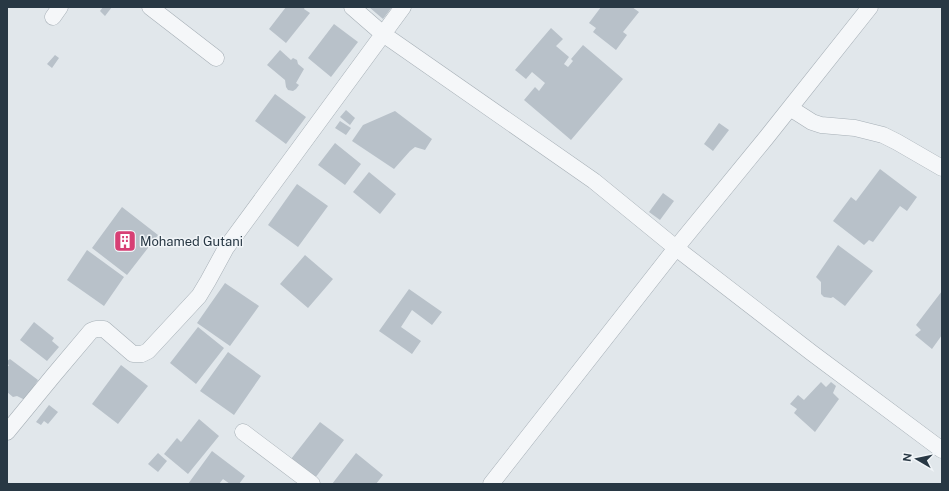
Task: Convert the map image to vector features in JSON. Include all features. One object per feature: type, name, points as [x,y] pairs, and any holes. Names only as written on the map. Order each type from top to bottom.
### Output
[{"type":"street","points":[[150,7],[216,58]]},
{"type":"street","points":[[352,7],[383,34],[594,181],[676,248],[812,353],[942,450]]},
{"type":"street","points":[[7,432],[91,331],[96,329],[104,329],[133,354],[142,354],[148,351],[199,296],[226,248],[403,7]]},
{"type":"street","points":[[491,484],[676,248],[870,7]]},
{"type":"street","points":[[790,108],[812,122],[822,125],[855,128],[883,135],[942,168]]},
{"type":"street","points":[[243,432],[312,484]]},
{"type":"building","points":[[103,7],[112,7],[105,16],[100,11]]},
{"type":"building","points":[[286,7],[305,7],[304,9],[310,13],[286,43],[269,29]]},
{"type":"building","points":[[369,7],[392,7],[383,19]]},
{"type":"building","points":[[601,7],[632,7],[639,12],[623,32],[627,35],[616,50],[593,32],[596,28],[589,23]]},
{"type":"building","points":[[334,24],[358,42],[331,77],[308,58]]},
{"type":"building","points":[[551,28],[563,39],[556,46],[569,57],[564,64],[568,67],[573,61],[571,59],[583,45],[623,79],[571,140],[524,100],[535,87],[539,91],[545,83],[532,72],[526,79],[515,70]]},
{"type":"building","points":[[280,50],[291,60],[293,58],[297,60],[298,64],[304,69],[296,83],[299,85],[293,91],[288,90],[285,80],[267,65]]},
{"type":"building","points":[[55,55],[59,58],[52,68],[47,64]]},
{"type":"building","points":[[275,94],[306,117],[286,144],[255,121]]},
{"type":"building","points":[[346,110],[355,118],[350,125],[340,117]]},
{"type":"building","points":[[395,111],[432,139],[425,150],[415,147],[394,169],[352,141],[363,125]]},
{"type":"building","points":[[340,121],[351,128],[346,135],[335,128]]},
{"type":"building","points":[[719,123],[729,130],[713,151],[704,144]]},
{"type":"building","points":[[335,143],[361,164],[345,185],[318,165]]},
{"type":"building","points":[[880,169],[917,197],[907,211],[900,206],[873,242],[869,240],[864,245],[833,221],[851,197],[856,201]]},
{"type":"building","points":[[369,172],[396,194],[380,214],[353,192]]},
{"type":"building","points":[[297,184],[328,206],[298,247],[268,225]]},
{"type":"building","points":[[663,193],[674,201],[660,220],[649,212]]},
{"type":"building","name":"Mohamed Gutani","points":[[122,207],[158,235],[127,275],[92,248]]},
{"type":"building","points":[[838,245],[873,271],[845,306],[833,297],[824,297],[821,294],[821,282],[816,277]]},
{"type":"building","points":[[87,250],[124,277],[104,306],[67,280]]},
{"type":"building","points":[[305,255],[333,279],[308,308],[280,284]]},
{"type":"building","points":[[225,283],[259,306],[230,346],[197,323]]},
{"type":"building","points":[[409,289],[442,312],[432,325],[412,310],[401,327],[421,341],[412,354],[379,331]]},
{"type":"building","points":[[942,291],[942,335],[932,349],[915,335],[921,330],[916,325]]},
{"type":"building","points":[[34,322],[54,338],[52,341],[59,347],[47,361],[20,340]]},
{"type":"building","points":[[198,327],[224,348],[196,384],[170,363]]},
{"type":"building","points":[[228,352],[261,376],[234,415],[200,391]]},
{"type":"building","points":[[10,359],[38,380],[25,400],[17,396],[13,397],[7,392],[7,368],[9,365],[7,364],[7,361]]},
{"type":"building","points":[[121,365],[148,386],[118,424],[92,404]]},
{"type":"building","points":[[821,382],[826,387],[831,382],[836,386],[833,393],[839,399],[815,432],[794,413],[797,409],[790,404],[798,395],[804,400]]},
{"type":"building","points":[[49,405],[58,412],[48,424],[44,421],[41,425],[36,422]]},
{"type":"building","points":[[199,419],[219,436],[188,474],[164,454],[177,438],[181,442]]},
{"type":"building","points":[[320,422],[344,440],[315,478],[291,459]]},
{"type":"building","points":[[212,451],[245,476],[239,484],[230,484],[223,479],[219,484],[188,484]]},
{"type":"building","points":[[158,453],[167,461],[158,472],[148,464]]},
{"type":"building","points":[[356,453],[383,475],[376,484],[332,484]]},
{"type":"place","name":"Mohamed Gutani","points":[[125,241]]}]
